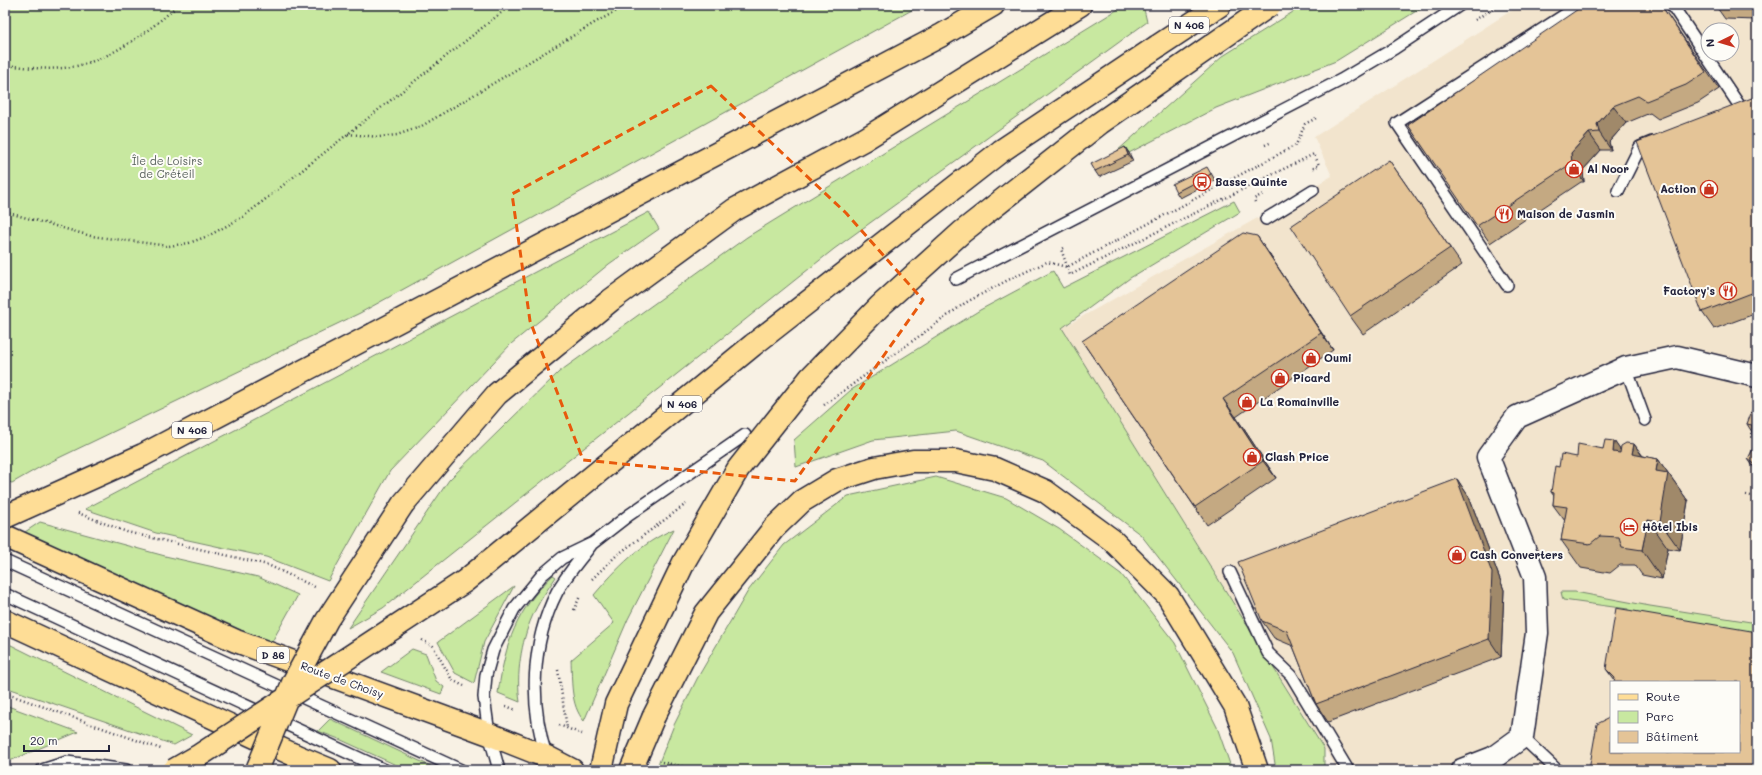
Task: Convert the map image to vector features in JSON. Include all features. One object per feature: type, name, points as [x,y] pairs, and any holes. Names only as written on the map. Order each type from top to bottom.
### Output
[{"type":"main road","name":"N 406","points":[[5,517],[143,455],[942,35],[993,5]]},
{"type":"main road","points":[[257,770],[293,683],[327,620],[403,504],[497,394],[624,291],[734,210],[865,139],[1080,5]]},
{"type":"main road","name":"N 406","points":[[174,770],[200,755],[465,581],[753,345],[1001,151],[1220,5]]},
{"type":"main road","points":[[601,770],[616,704],[684,562],[738,469],[810,378],[880,306],[962,232],[1100,123],[1270,5]]},
{"type":"main road","points":[[632,770],[654,716],[706,613],[774,528],[802,501],[837,480],[874,468],[913,460],[956,462],[995,469],[1045,491],[1112,540],[1168,596],[1235,706],[1257,770]]},
{"type":"main road","name":"Route de Choisy","points":[[5,536],[236,641],[489,734],[550,764],[572,770]]},
{"type":"main road","points":[[5,621],[301,763],[330,770]]},
{"type":"street","points":[[1462,770],[1493,758],[1522,737],[1537,633],[1535,577],[1488,457],[1517,417],[1626,368],[1677,357],[1757,376]]},
{"type":"lane","points":[[956,279],[1328,87],[1395,48],[1460,5]]},
{"type":"lane","points":[[1507,285],[1396,123],[1580,5]]},
{"type":"lane","points":[[1672,5],[1737,109],[1752,104]]},
{"type":"lane","points":[[1618,191],[1640,147],[1661,139]]},
{"type":"lane","points":[[1266,219],[1313,190]]},
{"type":"lane","points":[[1626,368],[1645,420]]},
{"type":"lane","points":[[499,770],[489,734],[484,697],[486,675],[489,662],[502,631],[514,609],[542,575],[562,558],[593,543],[629,515],[745,435]]},
{"type":"lane","points":[[550,764],[540,735],[535,687],[538,649],[548,611],[558,591],[593,543]]},
{"type":"lane","points":[[5,560],[461,770]]},
{"type":"lane","points":[[1230,572],[1268,653],[1291,675],[1348,770]]},
{"type":"lane","points":[[5,594],[385,770]]},
{"type":"lane","points":[[1522,737],[1557,770]]},
{"type":"lane","points":[[42,770],[67,762],[126,770]]},
{"type":"path","points":[[5,65],[39,68],[64,68],[84,64],[136,39],[163,19],[178,5]]},
{"type":"path","points":[[5,213],[91,236],[169,246],[189,243],[208,236],[243,217],[511,5]]},
{"type":"path","points":[[348,134],[379,137],[397,136],[420,127],[596,22],[628,5]]},
{"type":"path","points":[[1008,280],[1047,262],[1066,266],[1296,145],[1305,124]]},
{"type":"path","points":[[1266,146],[1272,142]]},
{"type":"path","points":[[1061,250],[1070,275],[1314,154],[1319,165],[1306,172]]},
{"type":"path","points":[[1266,219],[1254,199],[1267,192]]},
{"type":"path","points":[[1746,495],[1757,497]]},
{"type":"path","points":[[74,512],[127,532],[268,565],[323,591]]},
{"type":"path","points":[[419,639],[433,646],[452,680],[468,689]]},
{"type":"path","points":[[5,693],[162,749]]},
{"type":"path","points":[[503,705],[521,712]]},
{"type":"highlighted area","points":[[711,86],[846,213],[923,300],[795,481],[583,460],[530,321],[512,194]]},
{"type":"shaded area","points":[[1520,5],[1757,5],[1757,770],[1338,770],[1062,328],[1332,176],[1314,137]]},
{"type":"green space","name":"Île de Loisirs de Créteil","points":[[5,5],[921,5],[360,313],[42,466],[12,483],[5,481]]},
{"type":"green space","points":[[1125,5],[1143,5],[1147,22],[834,249],[383,608],[348,628],[449,480],[559,372],[747,237]]},
{"type":"green space","points":[[1304,5],[1426,5],[1336,61],[1216,108],[1096,170],[1223,56]]},
{"type":"green space","points":[[1234,201],[1240,212],[1130,278],[1062,328],[1324,749],[1324,770],[1276,770],[1271,739],[1233,653],[1141,535],[1043,461],[956,431],[873,440],[796,467],[794,440],[851,390],[980,310],[1053,271],[1063,288]]},
{"type":"green space","points":[[649,212],[659,229],[609,264],[511,344],[390,471],[328,581],[266,557],[156,533],[85,509]]},
{"type":"green space","points":[[936,477],[1006,498],[1059,529],[1121,574],[1175,643],[1217,727],[1232,770],[656,770],[674,725],[698,677],[748,591],[784,545],[848,496]]},
{"type":"green space","points":[[40,522],[165,556],[258,577],[298,595],[269,647],[19,536]]},
{"type":"green space","points":[[674,529],[628,619],[584,721],[579,715],[574,700],[571,660],[614,623],[594,595],[630,557],[651,541]]},
{"type":"green space","points":[[553,575],[556,577],[532,617],[522,648],[519,670],[520,702],[498,693],[505,658],[514,629],[521,615],[540,589]]},
{"type":"green space","points":[[514,586],[484,642],[474,683],[455,673],[438,642]]},
{"type":"green space","points":[[1561,592],[1575,592],[1650,606],[1757,623],[1757,647],[1626,626],[1628,609],[1563,600]]},
{"type":"green space","points":[[5,642],[192,735],[174,745],[5,687]]},
{"type":"green space","points":[[412,649],[426,654],[436,681],[444,687],[441,694],[381,672]]},
{"type":"green space","points":[[5,705],[78,732],[5,763]]},
{"type":"green space","points":[[330,719],[439,770],[407,770],[318,731]]},
{"type":"building","points":[[1584,5],[1661,5],[1706,72],[1686,85],[1646,101],[1638,96],[1613,106],[1597,124],[1599,132],[1589,133],[1571,153],[1572,164],[1477,226],[1408,125]]},
{"type":"building","name":"Action","points":[[1757,96],[1757,291],[1702,312],[1637,142]]},
{"type":"building","points":[[1125,147],[1128,155],[1095,171],[1091,164]]},
{"type":"building","points":[[1389,160],[1450,248],[1350,316],[1291,226]]},
{"type":"building","points":[[1207,167],[1211,174],[1176,192],[1172,184]]},
{"type":"building","points":[[1243,233],[1257,236],[1321,333],[1223,399],[1263,461],[1195,507],[1082,341]]},
{"type":"building","points":[[1757,405],[1757,466],[1748,459],[1756,443],[1752,435],[1752,425],[1747,424],[1753,408]]},
{"type":"building","points":[[1605,440],[1614,441],[1613,452],[1620,453],[1621,446],[1626,443],[1634,444],[1632,454],[1658,459],[1656,471],[1668,473],[1660,522],[1648,520],[1642,550],[1622,547],[1619,537],[1600,536],[1590,544],[1561,540],[1567,507],[1553,505],[1554,493],[1551,492],[1555,466],[1559,467],[1561,454],[1577,457],[1578,444],[1603,449]]},
{"type":"building","points":[[1457,479],[1492,573],[1489,639],[1316,704],[1287,631],[1262,621],[1238,562]]},
{"type":"building","points":[[1616,608],[1757,632],[1757,770],[1589,770],[1597,724],[1609,718],[1610,711],[1610,753],[1740,753],[1740,681],[1614,681],[1615,678],[1606,669]]},
{"type":"place","name":"Al Noor","points":[[1574,169]]},
{"type":"place","name":"Basse Quinte","points":[[1202,182]]},
{"type":"place","name":"Action","points":[[1709,189]]},
{"type":"place","name":"Maison de Jasmin","points":[[1504,214]]},
{"type":"place","name":"Factory's","points":[[1728,291]]},
{"type":"place","name":"Oumi","points":[[1311,358]]},
{"type":"place","name":"Picard","points":[[1280,378]]},
{"type":"place","name":"La Romainville","points":[[1247,402]]},
{"type":"place","name":"Clash Price","points":[[1252,457]]},
{"type":"place","name":"Hôtel Ibis","points":[[1629,527]]},
{"type":"place","name":"Cash Converters","points":[[1457,555]]}]
